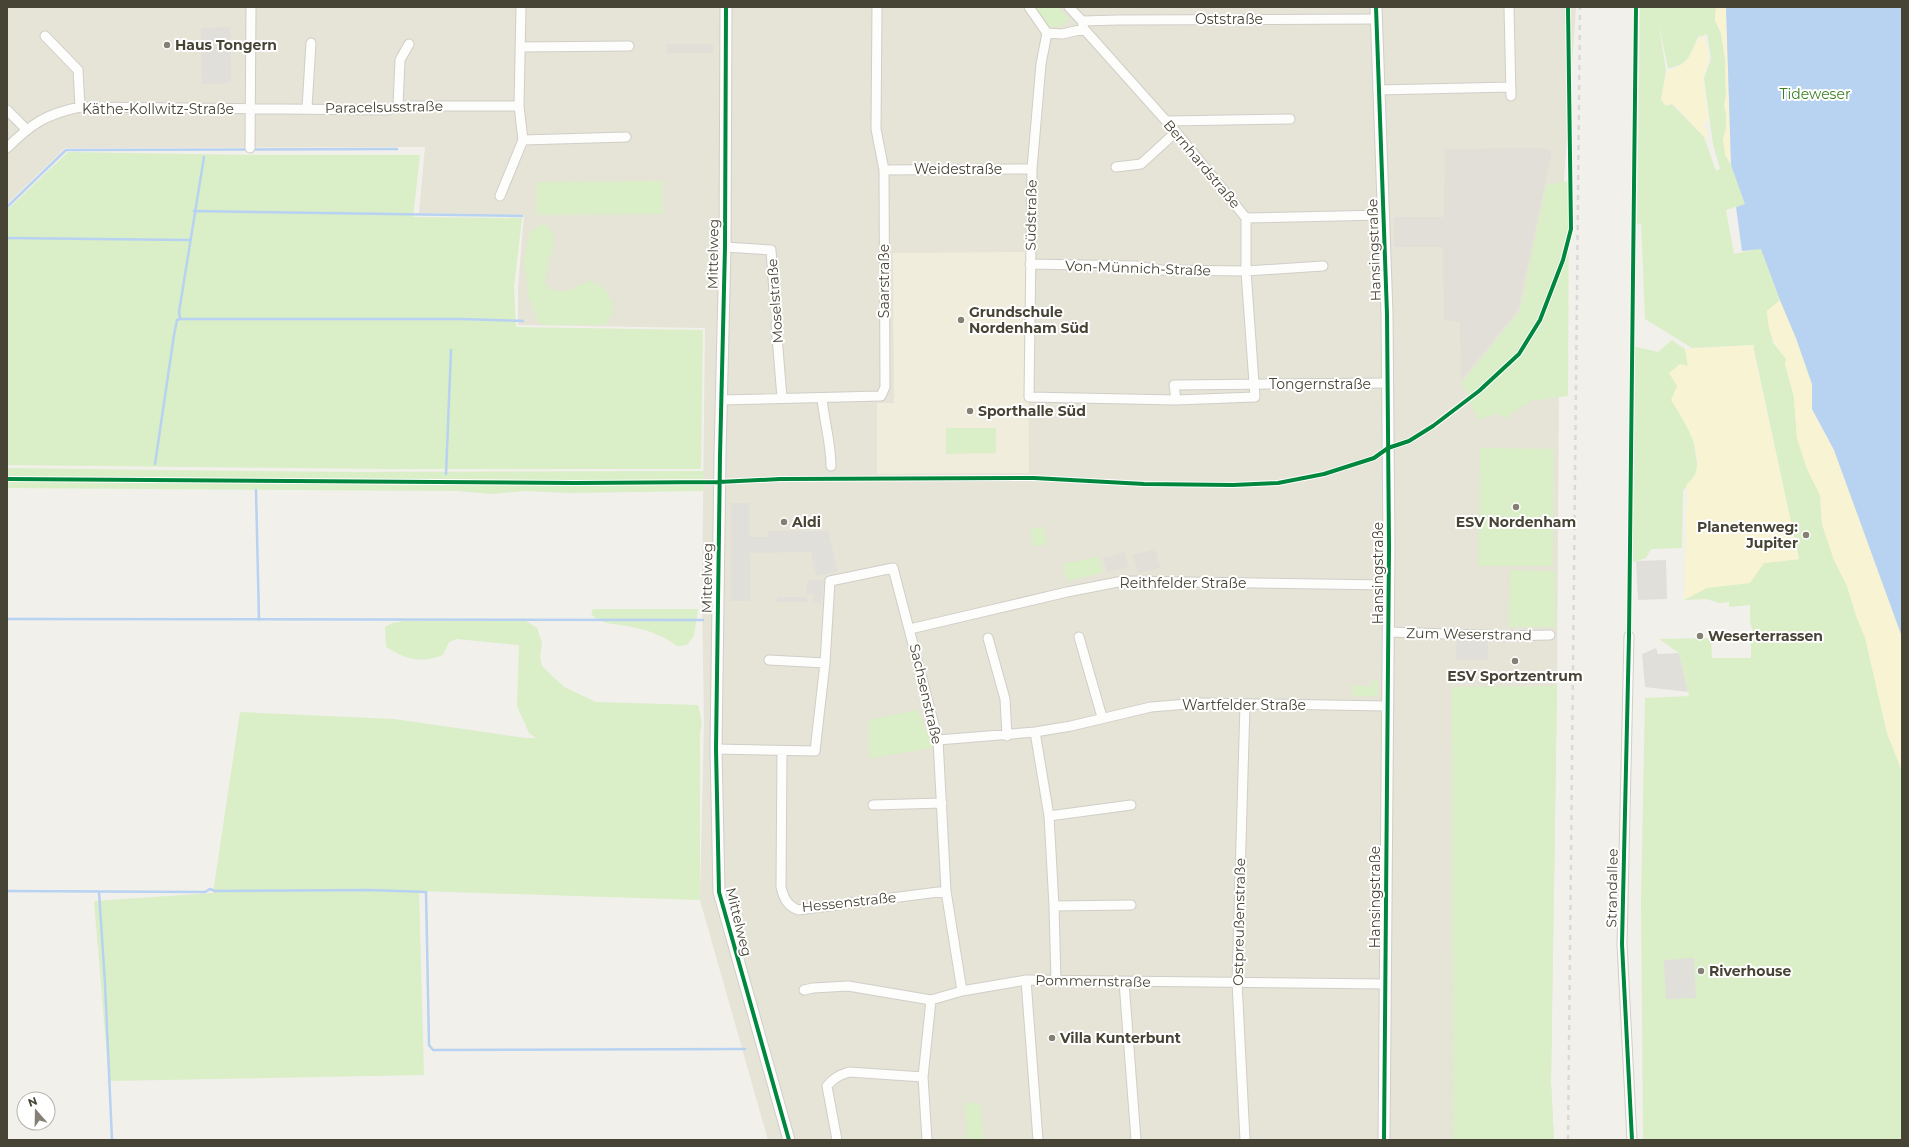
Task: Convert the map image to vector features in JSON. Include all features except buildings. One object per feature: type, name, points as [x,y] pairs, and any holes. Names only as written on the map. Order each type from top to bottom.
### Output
[{"type":"street","points":[[250,148],[251,7]]},
{"type":"street","points":[[500,196],[523,140],[518,106],[521,7]]},
{"type":"street","name":"Mittelweg","points":[[726,7],[725,247],[721,400],[716,748],[719,892],[789,1140]]},
{"type":"street","name":"Saarstraße","points":[[721,400],[881,396],[885,386],[884,170],[876,129],[877,7]]},
{"type":"street","points":[[1025,7],[1029,7],[1047,33]]},
{"type":"street","name":"Bernhardstraße","points":[[1069,7],[1167,121],[1246,218],[1384,215]]},
{"type":"street","name":"Hansingstraße","points":[[1376,7],[1387,314],[1389,585],[1384,1140]]},
{"type":"street","points":[[1378,90],[1511,91],[1508,7]]},
{"type":"street","name":"Oststraße","points":[[1047,33],[1062,34],[1083,25],[1118,20],[1377,19]]},
{"type":"street","name":"Südstraße","points":[[1029,397],[1032,169],[1040,64],[1047,33]]},
{"type":"street","points":[[45,36],[78,70],[80,108]]},
{"type":"street","points":[[307,108],[311,43]]},
{"type":"street","points":[[398,106],[400,60],[409,44]]},
{"type":"street","points":[[520,47],[629,46]]},
{"type":"street","name":"Paracelsusstraße","points":[[250,110],[307,108],[387,110],[398,106],[518,106]]},
{"type":"street","name":"Käthe-Kollwitz-Straße","points":[[7,148],[26,129],[51,116],[80,108],[250,110]]},
{"type":"street","points":[[7,110],[26,129]]},
{"type":"street","points":[[1167,121],[1290,119]]},
{"type":"street","points":[[1116,167],[1141,164],[1176,132]]},
{"type":"street","points":[[523,140],[626,137]]},
{"type":"street","name":"Weidestraße","points":[[884,170],[1032,169]]},
{"type":"street","points":[[1246,218],[1246,271],[1253,384]]},
{"type":"street","name":"Moselstraße","points":[[725,247],[771,250],[774,292]]},
{"type":"street","name":"Von-Münnich-Straße","points":[[1030,264],[1136,266],[1161,270],[1246,271],[1323,266]]},
{"type":"street","name":"Moselstraße","points":[[776,324],[782,398]]},
{"type":"street","name":"Tongernstraße","points":[[1176,400],[1174,385],[1387,383]]},
{"type":"street","name":"Tongernstraße","points":[[1029,397],[1176,400],[1255,398],[1253,384]]},
{"type":"street","points":[[822,398],[825,424],[831,449],[831,466]]},
{"type":"street","name":"Sachsenstraße","points":[[716,748],[815,751],[825,663],[830,581],[893,568],[938,740],[946,891],[962,991]]},
{"type":"street","name":"Reithfelder Straße","points":[[910,629],[1067,592],[1123,581],[1389,585]]},
{"type":"street","name":"Zum Weserstrand","points":[[1388,632],[1508,636],[1550,635]]},
{"type":"street","points":[[1079,636],[1102,717]]},
{"type":"street","name":"Strandallee","points":[[1629,636],[1622,944],[1632,1140]]},
{"type":"street","points":[[988,638],[1005,699],[1007,736]]},
{"type":"street","points":[[769,660],[825,663]]},
{"type":"street","name":"Wartfelder Straße","points":[[938,740],[1007,736],[1070,726],[1102,717],[1151,707],[1200,703],[1387,706]]},
{"type":"street","name":"Ostpreußenstraße","points":[[1245,704],[1237,982],[1245,1140]]},
{"type":"street","points":[[1035,732],[1049,816],[1056,981]]},
{"type":"street","name":"Hessenstraße","points":[[782,751],[781,887],[784,897],[790,906],[798,910],[946,891]]},
{"type":"street","points":[[873,805],[942,803]]},
{"type":"street","points":[[1049,816],[1131,805]]},
{"type":"street","points":[[1054,906],[1131,905]]},
{"type":"street","points":[[1026,980],[1038,1140]]},
{"type":"street","name":"Pommernstraße","points":[[804,990],[848,986],[931,1000],[962,991],[1026,980],[1385,984]]},
{"type":"street","points":[[1124,982],[1136,1140]]},
{"type":"street","points":[[927,1140],[923,1077],[931,1000]]},
{"type":"street","points":[[837,1140],[827,1086],[830,1081],[839,1075],[849,1072],[923,1077]]},
{"type":"shaded area","points":[[7,7],[1576,7],[1560,236],[1557,686],[1551,1083],[1554,1140],[768,1140],[700,900],[704,723],[702,595],[705,328],[518,325],[518,288],[524,215],[419,213],[425,147],[65,148],[7,204]]},
{"type":"shaded area","points":[[230,27],[231,83],[202,84],[201,28]]},
{"type":"shaded area","points":[[667,44],[713,44],[713,53],[667,53]]},
{"type":"shaded area","points":[[1544,148],[1552,151],[1518,310],[1461,380],[1460,322],[1444,320],[1443,247],[1394,247],[1394,217],[1444,217],[1445,149]]},
{"type":"shaded area","name":"Grundschule Nordenham Süd","points":[[1028,252],[1029,473],[877,474],[877,403],[894,403],[893,253]]},
{"type":"shaded area","points":[[731,503],[749,503],[749,537],[768,537],[768,531],[828,531],[838,571],[816,576],[811,552],[750,553],[750,601],[731,601]]},
{"type":"shaded area","points":[[1155,549],[1160,568],[1138,573],[1133,555]]},
{"type":"shaded area","points":[[1125,552],[1128,567],[1107,572],[1103,558]]},
{"type":"shaded area","points":[[1666,560],[1667,599],[1638,600],[1636,561]]},
{"type":"shaded area","points":[[808,579],[824,581],[821,603],[813,602],[814,594],[806,593]]},
{"type":"shaded area","points":[[777,597],[807,597],[807,602],[777,602]]},
{"type":"shaded area","points":[[1456,638],[1488,639],[1488,660],[1456,660]]},
{"type":"shaded area","points":[[1656,648],[1658,654],[1679,653],[1688,692],[1645,687],[1642,654]]},
{"type":"shaded area","points":[[1694,958],[1696,998],[1666,999],[1664,960]]},
{"type":"green space","points":[[1035,7],[1058,7],[1069,19],[1061,26],[1048,27]]},
{"type":"green space","points":[[1640,7],[1716,7],[1715,20],[1721,33],[1725,59],[1726,96],[1724,105],[1726,113],[1726,129],[1723,139],[1731,164],[1726,7],[1902,7],[1902,637],[1780,301],[1767,311],[1773,343],[1786,359],[1785,364],[1794,397],[1797,438],[1808,471],[1820,495],[1822,524],[1834,560],[1847,586],[1857,618],[1865,637],[1887,733],[1902,771],[1902,1140],[1643,1140],[1641,901],[1645,698],[1689,696],[1679,653],[1659,639],[1711,638],[1712,658],[1751,658],[1751,641],[1754,634],[1750,622],[1750,605],[1729,607],[1729,602],[1720,603],[1706,599],[1684,600],[1686,523],[1764,563],[1799,559],[1753,345],[1692,348],[1645,319],[1641,223],[1637,225]],"holes":[[[1658,20],[1668,68],[1675,67],[1685,62],[1691,54],[1698,37],[1707,34],[1711,59],[1704,78],[1713,144],[1720,169],[1716,171],[1704,137],[1672,104],[1666,106],[1661,100],[1666,70]],[[1739,206],[1761,248],[1734,254],[1726,210]]]},
{"type":"green space","points":[[68,152],[257,155],[420,155],[413,217],[522,218],[514,288],[516,327],[703,330],[701,469],[386,469],[7,465],[7,210]]},
{"type":"green space","points":[[663,181],[663,214],[537,215],[537,182]]},
{"type":"green space","points":[[1569,181],[1568,396],[1530,401],[1506,418],[1496,414],[1478,420],[1462,382],[1520,311],[1546,185]]},
{"type":"green space","points":[[540,225],[548,225],[554,241],[545,284],[552,291],[568,291],[590,280],[606,290],[611,300],[613,312],[605,325],[545,325],[538,322],[528,296],[524,260],[530,231]]},
{"type":"green space","points":[[1672,340],[1685,349],[1688,366],[1672,400],[1693,437],[1698,471],[1683,491],[1682,548],[1651,549],[1646,558],[1630,563],[1633,346],[1658,352]]},
{"type":"green space","points":[[946,428],[996,428],[996,453],[946,454]]},
{"type":"green space","name":"ESV Nordenham","points":[[1480,448],[1554,449],[1553,566],[1478,566]]},
{"type":"green space","points":[[7,468],[350,472],[704,471],[703,491],[569,493],[525,491],[492,494],[457,491],[7,488]]},
{"type":"green space","points":[[1043,526],[1047,544],[1034,547],[1030,529]]},
{"type":"green space","points":[[1099,556],[1103,573],[1067,581],[1063,564]]},
{"type":"green space","points":[[1510,570],[1555,571],[1556,627],[1509,627]]},
{"type":"green space","points":[[593,609],[698,609],[694,636],[687,645],[677,646],[661,636],[650,632],[632,627],[610,624],[595,618],[591,614]]},
{"type":"green space","points":[[404,621],[526,621],[537,628],[542,643],[540,657],[542,666],[564,687],[596,702],[698,705],[702,723],[700,733],[700,900],[419,891],[424,1075],[109,1081],[94,901],[213,893],[240,712],[394,719],[525,738],[536,738],[529,733],[517,706],[519,645],[457,639],[449,642],[443,655],[435,658],[420,660],[413,659],[400,655],[386,647],[385,627],[393,623]]},
{"type":"green space","points":[[1378,680],[1378,694],[1375,696],[1353,696],[1353,684],[1357,686],[1372,686],[1372,681]]},
{"type":"green space","points":[[1557,686],[1551,1083],[1554,1140],[1453,1140],[1452,687]]},
{"type":"green space","points":[[918,710],[933,748],[869,758],[869,720]]},
{"type":"green space","points":[[965,1103],[980,1103],[984,1140],[967,1140]]},
{"type":"sand","points":[[1716,7],[1726,7],[1731,165],[1725,155],[1723,139],[1726,129],[1726,113],[1724,105],[1726,96],[1725,59],[1721,33],[1715,20]]},
{"type":"sand","points":[[1701,36],[1703,37],[1707,48],[1708,59],[1703,81],[1708,120],[1703,126],[1707,130],[1708,138],[1704,137],[1678,108],[1672,104],[1666,105],[1661,100],[1667,71],[1686,62]]},
{"type":"sand","points":[[1780,300],[1796,338],[1812,384],[1812,409],[1834,450],[1902,637],[1902,771],[1887,733],[1865,637],[1857,618],[1847,586],[1834,560],[1822,524],[1820,495],[1807,469],[1797,438],[1794,397],[1785,364],[1786,359],[1778,348],[1770,332],[1767,311]]},
{"type":"sand","points":[[1754,345],[1753,349],[1799,559],[1764,563],[1750,583],[1707,588],[1684,600],[1687,484],[1694,476],[1697,465],[1697,454],[1689,431],[1671,400],[1677,386],[1669,373],[1680,364],[1688,366],[1685,349]]},
{"type":"water","name":"Tideweser","points":[[1726,7],[1902,7],[1902,637],[1834,450],[1812,409],[1812,384],[1796,338],[1761,249],[1742,251],[1736,207],[1745,204],[1731,165]]},
{"type":"waterway","points":[[7,207],[66,150],[397,149]]},
{"type":"waterway","points":[[155,464],[174,335],[177,320],[180,319],[179,312],[204,157]]},
{"type":"waterway","points":[[194,211],[522,216]]},
{"type":"waterway","points":[[7,238],[189,240]]},
{"type":"waterway","points":[[180,319],[461,319],[523,321]]},
{"type":"waterway","points":[[446,474],[451,350]]},
{"type":"waterway","points":[[256,490],[259,620]]},
{"type":"waterway","points":[[7,619],[703,620]]},
{"type":"waterway","points":[[7,891],[205,892],[210,889],[215,891],[369,890],[426,892],[429,1045],[433,1050],[745,1049]]},
{"type":"waterway","points":[[99,892],[105,983],[112,1140]]},
{"type":"railway","points":[[1568,1140],[1580,7]]},
{"type":"cycle path","points":[[726,7],[725,247],[720,456],[716,749],[719,892],[789,1140]]},
{"type":"cycle path","points":[[1376,7],[1387,314],[1389,547],[1384,1140]]},
{"type":"cycle path","points":[[7,479],[575,483],[719,482],[780,479],[1034,478],[1144,484],[1233,485],[1278,483],[1324,474],[1374,458],[1388,448],[1409,441],[1433,426],[1479,391],[1519,354],[1540,320],[1563,260],[1571,229],[1568,7]]},
{"type":"cycle path","points":[[1632,1140],[1622,944],[1629,636],[1636,7]]},
{"type":"place","name":"Haus Tongern","points":[[167,45]]},
{"type":"place","name":"Grundschule Nordenham Süd","points":[[961,320]]},
{"type":"place","name":"Sporthalle Süd","points":[[970,411]]},
{"type":"place","name":"ESV Nordenham","points":[[1516,507]]},
{"type":"place","name":"Aldi","points":[[784,522]]},
{"type":"place","name":"Planetenweg: Jupiter","points":[[1806,535]]},
{"type":"place","name":"Weserterrassen","points":[[1700,636]]},
{"type":"place","name":"ESV Sportzentrum","points":[[1515,661]]},
{"type":"place","name":"Riverhouse","points":[[1701,971]]},
{"type":"place","name":"Villa Kunterbunt","points":[[1052,1038]]}]
